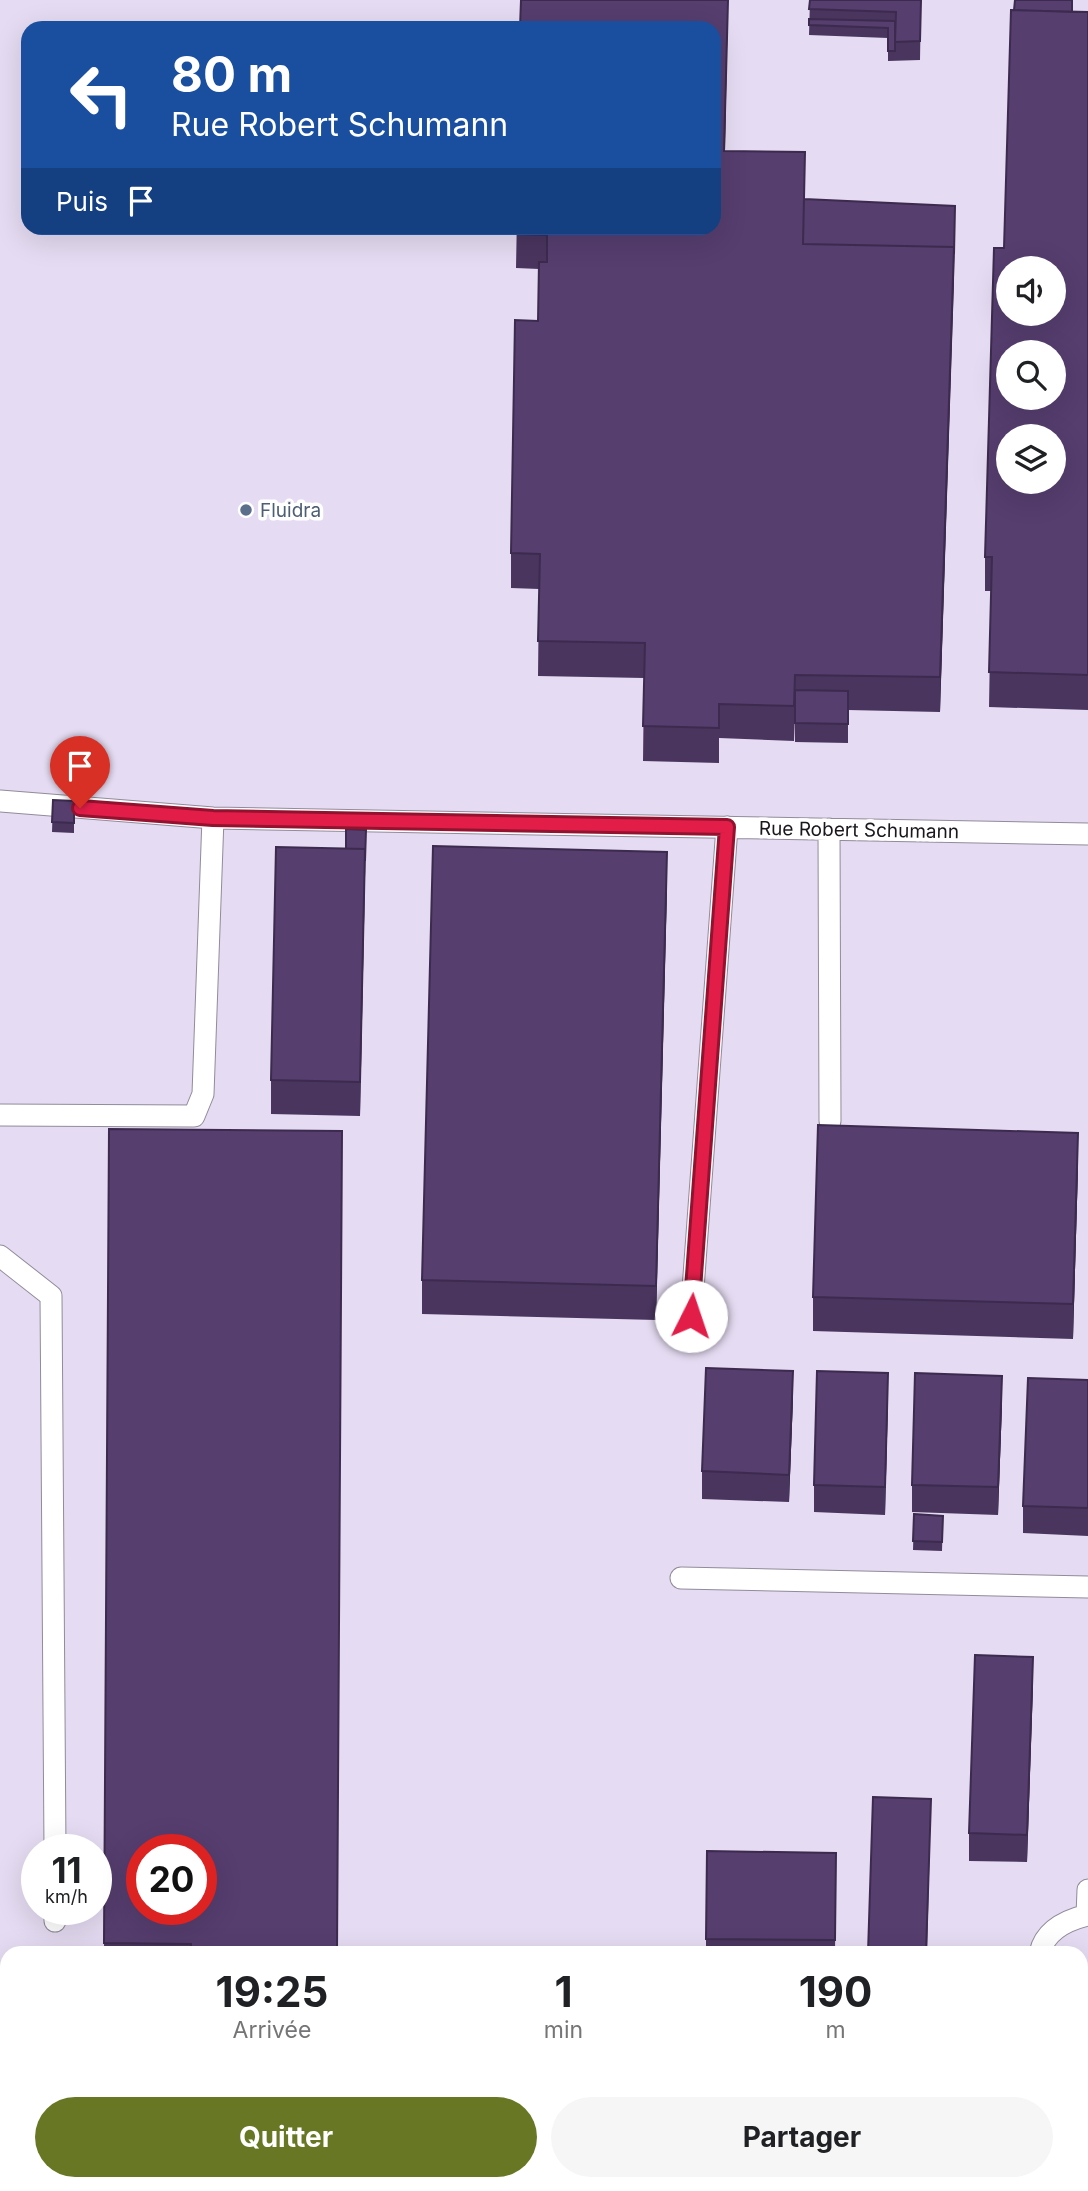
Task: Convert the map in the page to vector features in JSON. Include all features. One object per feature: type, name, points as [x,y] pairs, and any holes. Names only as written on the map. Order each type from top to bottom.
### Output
[{"type":"lane","name":"Rue Robert Schumann","points":[[0,802],[213,818],[1088,834]]},
{"type":"lane","points":[[0,1115],[194,1116],[203,1094],[213,818]]},
{"type":"lane","points":[[691,1316],[727,827]]},
{"type":"lane","points":[[829,829],[830,1121]]},
{"type":"lane","points":[[0,1256],[51,1296],[55,1834]]},
{"type":"lane","points":[[681,1578],[1088,1587]]},
{"type":"lane","points":[[1044,1946],[1051,1932],[1068,1921],[1088,1915],[1088,1890]]},
{"type":"shaded area","points":[[0,0],[1088,0],[1088,1946],[0,1946]]},
{"type":"building","points":[[521,0],[728,0],[724,151],[805,152],[803,244],[954,247],[940,677],[795,675],[794,706],[719,704],[719,728],[643,726],[645,643],[538,641],[540,554],[511,553],[515,320],[538,321],[539,262],[547,262],[547,235],[721,235],[721,21],[520,21]]},
{"type":"building","points":[[810,0],[921,0],[920,41],[895,42],[896,12],[809,9]]},
{"type":"building","points":[[1015,0],[1072,0],[1072,12],[1014,10]]},
{"type":"building","points":[[1011,10],[1088,12],[1088,675],[989,672],[992,557],[985,557],[994,248],[1004,248]]},
{"type":"building","points":[[809,19],[895,21],[895,51],[888,51],[888,28],[809,25]]},
{"type":"building","points":[[804,199],[955,206],[954,254],[954,247],[803,244]]},
{"type":"building","points":[[795,690],[848,691],[848,724],[795,723]]},
{"type":"building","points":[[53,800],[74,801],[74,823],[52,822]]},
{"type":"building","points":[[346,829],[366,830],[365,861],[365,849],[346,849]]},
{"type":"building","points":[[433,846],[667,852],[656,1286],[422,1280]]},
{"type":"building","points":[[276,847],[365,849],[360,1082],[271,1080]]},
{"type":"building","points":[[818,1125],[1078,1133],[1073,1304],[813,1297]]},
{"type":"building","points":[[109,1129],[342,1131],[337,1946],[104,1943],[104,1925],[112,1925],[112,1834],[105,1834]]},
{"type":"building","points":[[706,1368],[793,1371],[789,1475],[702,1471]]},
{"type":"building","points":[[817,1371],[888,1373],[885,1487],[814,1485]]},
{"type":"building","points":[[915,1373],[1002,1376],[998,1487],[912,1485]]},
{"type":"building","points":[[1028,1378],[1088,1380],[1088,1508],[1023,1506]]},
{"type":"building","points":[[914,1514],[943,1516],[942,1542],[913,1541]]},
{"type":"building","points":[[975,1655],[1033,1657],[1027,1835],[969,1833]]},
{"type":"building","points":[[873,1797],[931,1799],[926,1946],[868,1946]]},
{"type":"building","points":[[707,1851],[836,1853],[835,1940],[706,1939]]},
{"type":"place","name":"Fluidra","points":[[246,510]]},
{"type":"route","points":[[80,808],[213,818],[727,827],[691,1316]]}]
